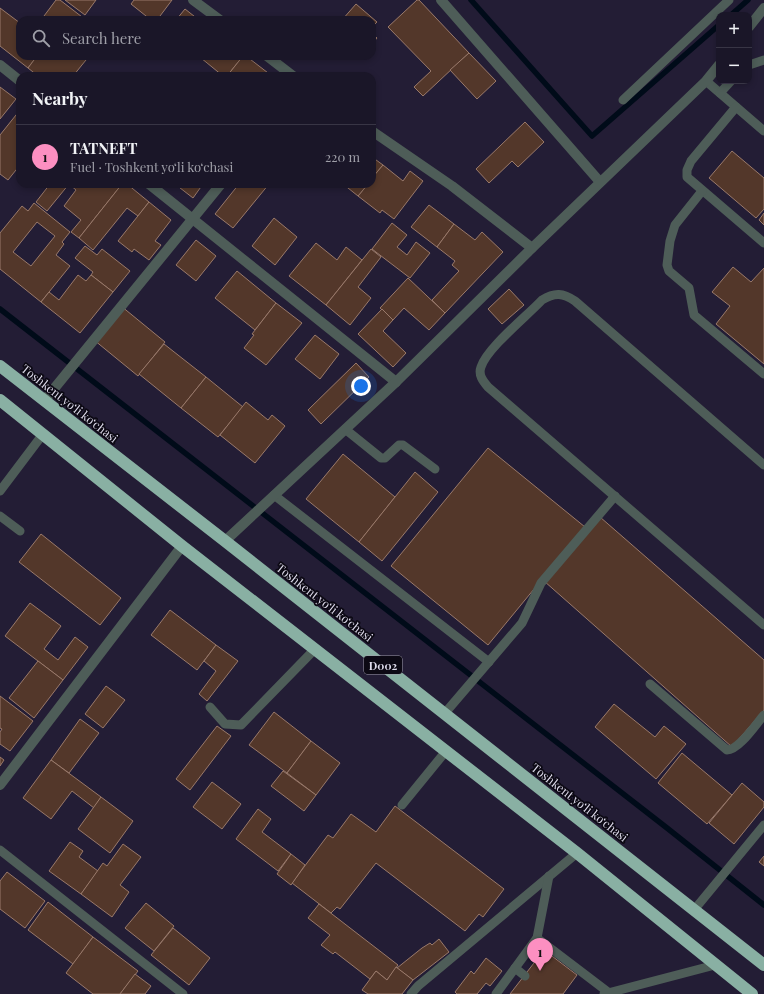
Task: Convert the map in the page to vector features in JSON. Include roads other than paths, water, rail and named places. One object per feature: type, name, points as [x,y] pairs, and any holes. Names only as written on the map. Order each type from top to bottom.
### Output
[{"type":"highway","name":"Toshkent yo‘li ko‘chasi","points":[[0,366],[445,713],[764,965]]},
{"type":"highway","name":"D002","points":[[0,400],[182,546],[577,853],[752,994]]},
{"type":"street","points":[[194,0],[215,16]]},
{"type":"street","points":[[441,0],[600,182]]},
{"type":"street","points":[[752,23],[764,8]]},
{"type":"street","points":[[272,60],[288,72]]},
{"type":"street","points":[[0,65],[16,78]]},
{"type":"street","points":[[225,541],[396,382],[532,248],[706,81],[716,69]]},
{"type":"street","points":[[376,134],[452,186],[532,248]]},
{"type":"street","points":[[154,188],[396,382]]},
{"type":"street","points":[[44,401],[218,188]]},
{"type":"street","points":[[0,785],[182,546]]},
{"type":"lane","points":[[623,100],[728,0]]},
{"type":"lane","points":[[752,64],[764,60]]},
{"type":"lane","points":[[706,81],[764,131]]},
{"type":"lane","points":[[720,93],[728,84]]},
{"type":"lane","points":[[736,107],[691,161],[687,170],[687,177],[764,243]]},
{"type":"lane","points":[[702,191],[675,225],[670,241],[667,265],[674,276],[689,288],[694,315],[764,374]]},
{"type":"lane","points":[[764,465],[575,301],[564,294],[552,294],[542,300],[488,353],[480,368],[481,378],[764,625]]},
{"type":"lane","points":[[345,429],[381,458],[385,458],[399,445],[404,445],[435,469]]},
{"type":"lane","points":[[0,491],[3,480],[43,434]]},
{"type":"lane","points":[[274,495],[489,662]]},
{"type":"lane","points":[[445,713],[522,623],[541,582],[615,496]]},
{"type":"lane","points":[[0,516],[20,531]]},
{"type":"lane","points":[[210,707],[225,724],[241,725],[315,649]]},
{"type":"lane","points":[[650,684],[727,750],[733,750],[764,715]]},
{"type":"lane","points":[[402,805],[446,751]]},
{"type":"lane","points":[[694,910],[764,825]]},
{"type":"lane","points":[[0,850],[184,994]]},
{"type":"lane","points":[[411,994],[418,986],[577,853]]},
{"type":"lane","points":[[496,994],[537,938],[549,876]]},
{"type":"lane","points":[[537,938],[606,993],[715,965]]},
{"type":"lane","points":[[515,968],[525,976]]},
{"type":"waterway","points":[[471,0],[592,136],[716,28]]},
{"type":"waterway","points":[[734,12],[748,0]]},
{"type":"waterway","points":[[0,309],[764,905]]},
{"type":"place","name":"TATNEFT","points":[[540,971]]}]
